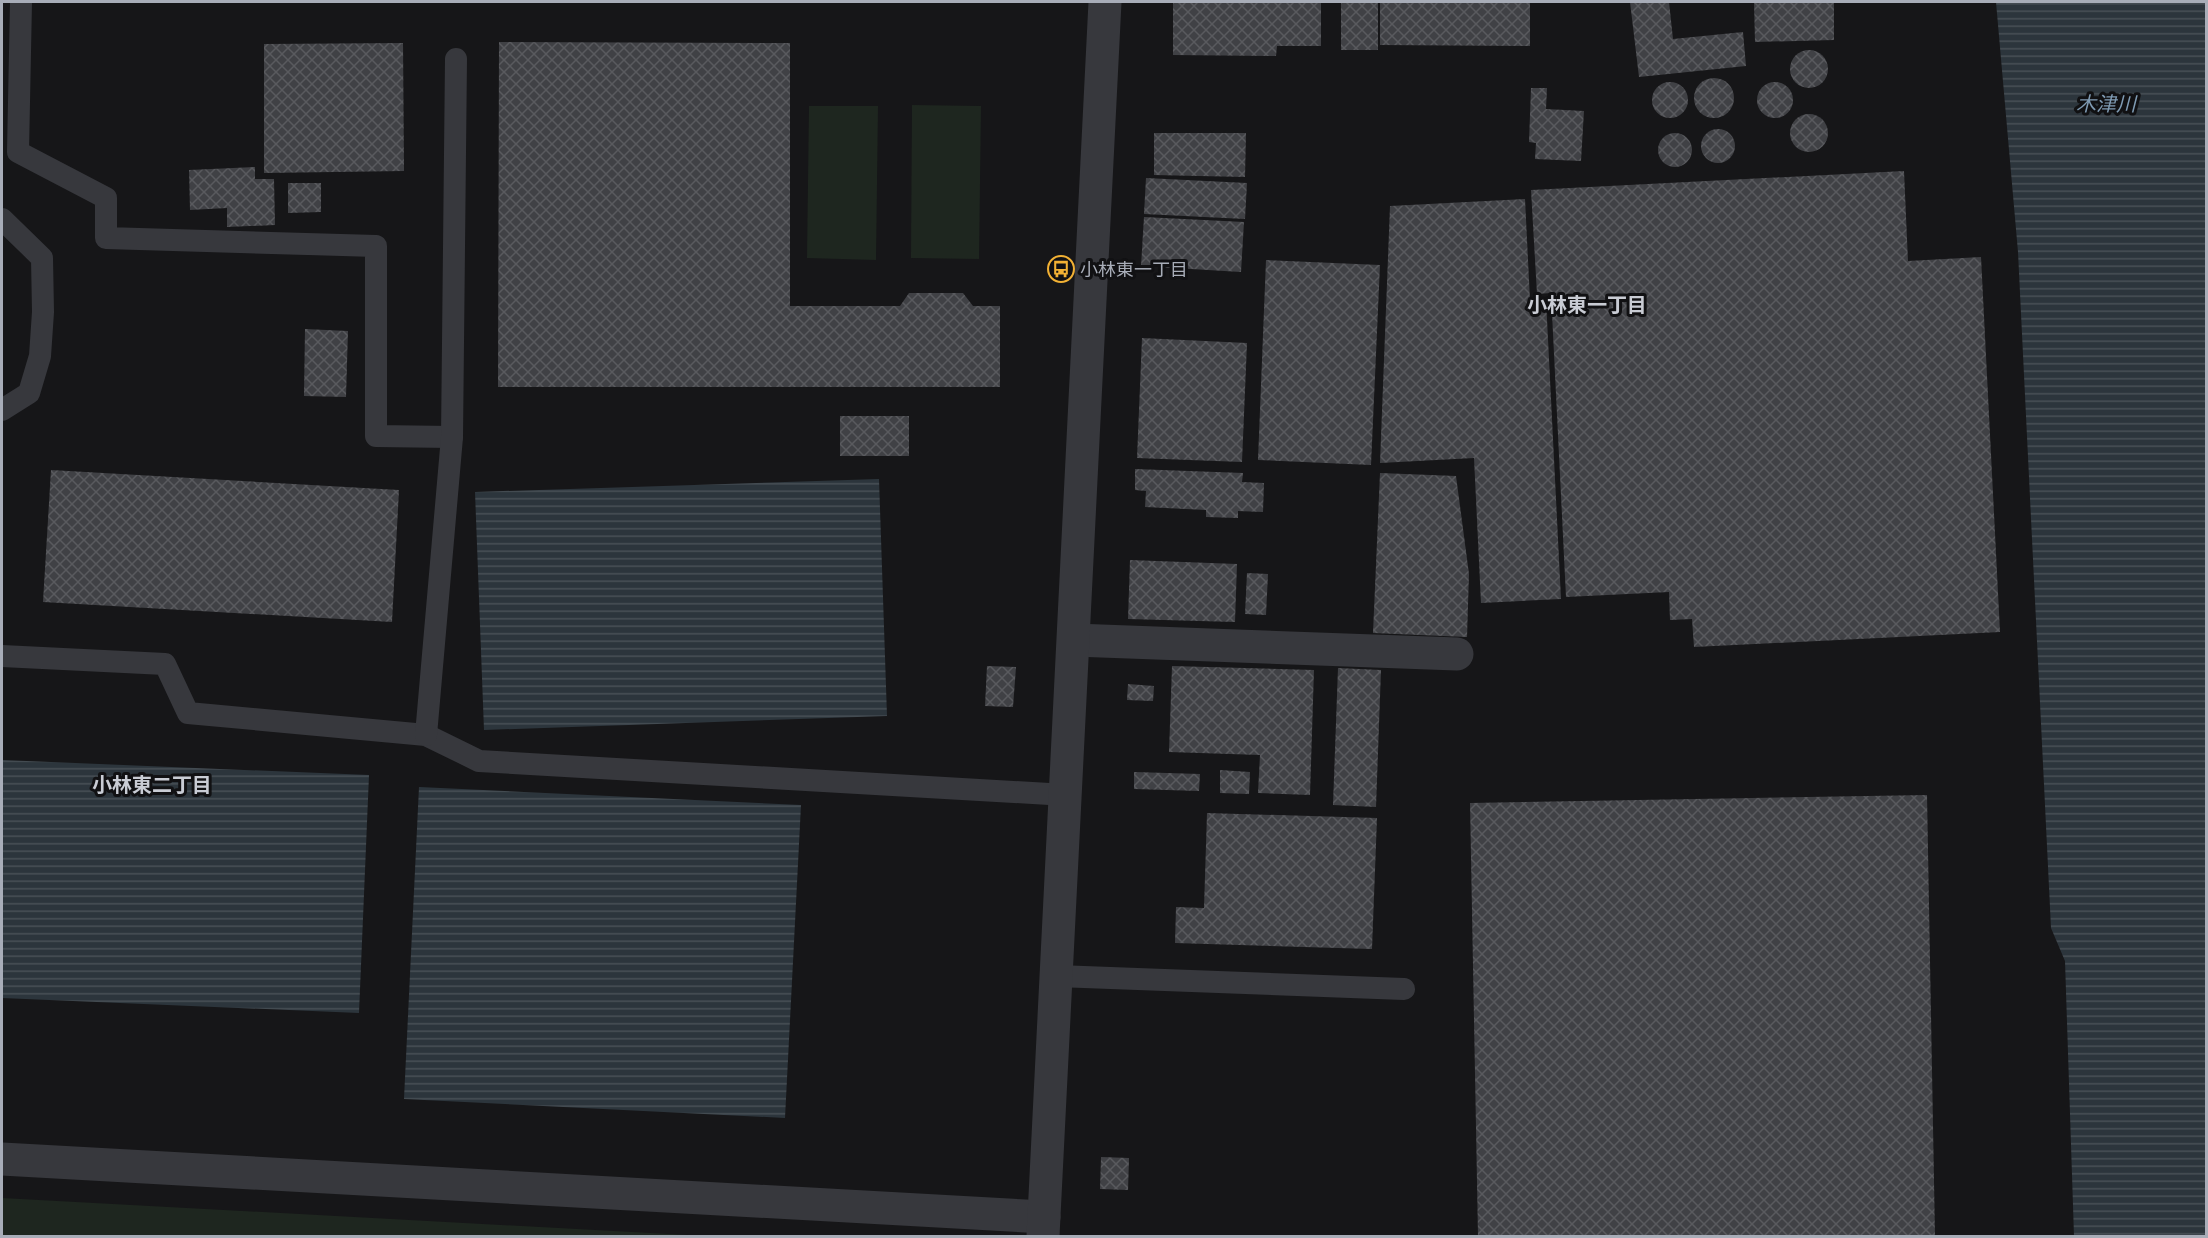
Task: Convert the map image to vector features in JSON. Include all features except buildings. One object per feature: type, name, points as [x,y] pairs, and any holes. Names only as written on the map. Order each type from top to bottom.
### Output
[{"type":"street","points":[[2,1159],[1044,1227],[1105,2]]},
{"type":"street","points":[[1074,640],[1457,654]]},
{"type":"lane","points":[[21,2],[18,152],[106,198],[106,238],[376,246],[376,436],[452,437]]},
{"type":"lane","points":[[426,735],[452,437],[456,59]]},
{"type":"lane","points":[[2,219],[42,258],[43,312],[40,356],[29,393],[2,410]]},
{"type":"lane","points":[[2,656],[165,664],[188,713],[426,735],[479,761],[1066,795]]},
{"type":"lane","points":[[1057,976],[1404,989]]},
{"type":"shaded area","points":[[912,105],[981,106],[979,259],[911,258]]},
{"type":"shaded area","points":[[809,106],[878,106],[876,260],[807,258]]},
{"type":"shaded area","points":[[2,1198],[706,1236],[2,1236]]},
{"type":"water","name":"木津川","points":[[1996,2],[2206,2],[2206,1236],[2074,1236],[2065,961],[2051,928],[2018,252]]},
{"type":"water","points":[[879,479],[887,716],[484,730],[475,492]]},
{"type":"water","points":[[2,760],[369,775],[359,1013],[2,998]]},
{"type":"water","points":[[419,787],[801,805],[785,1118],[404,1099]]},
{"type":"place","name":"小林東一丁目","points":[[1061,269]]},
{"type":"district","name":"小林東一丁目","points":[[1587,304]]},
{"type":"district","name":"小林東二丁目","points":[[152,784]]}]
